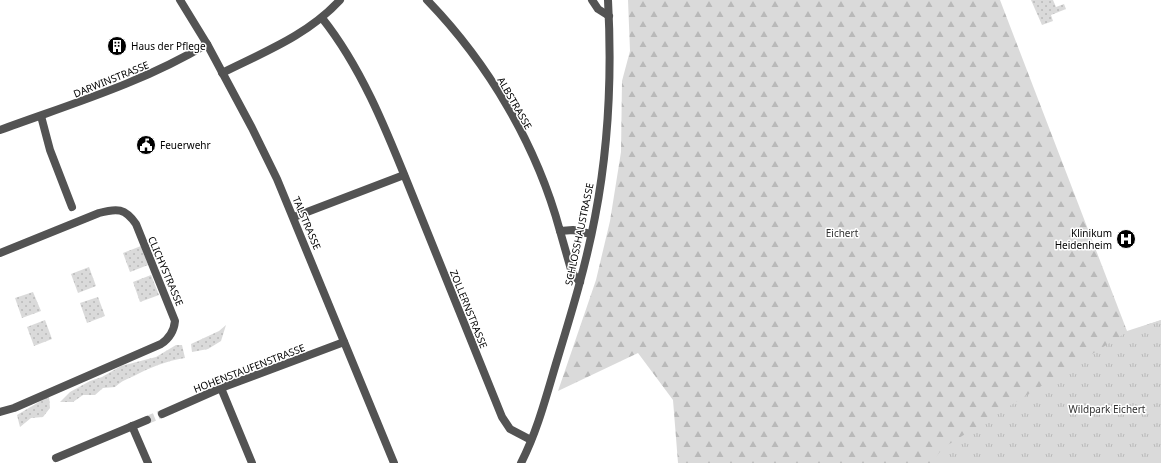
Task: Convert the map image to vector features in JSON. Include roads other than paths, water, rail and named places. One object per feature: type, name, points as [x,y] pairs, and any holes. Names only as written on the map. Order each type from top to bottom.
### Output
[{"type":"street","name":"TALSTRASSE","points":[[180,0],[207,44],[269,161],[294,217],[394,463]]},
{"type":"street","points":[[222,73],[296,36],[322,18],[340,0]]},
{"type":"street","name":"ALBSTRASSE","points":[[427,0],[472,53],[505,103],[537,166],[553,205],[572,273],[580,282]]},
{"type":"street","points":[[592,0],[598,9],[609,16]]},
{"type":"street","name":"SCHLOSSHAUSTRASSE","points":[[520,463],[531,440],[548,388],[580,282],[591,234],[601,178],[608,119],[610,58],[608,0]]},
{"type":"street","name":"ZOLLERNSTRASSE","points":[[322,18],[344,49],[360,77],[404,175],[502,417],[510,429],[531,440]]},
{"type":"street","name":"DARWINSTRASSE","points":[[0,130],[104,94],[150,75],[175,63],[207,44]]},
{"type":"street","points":[[41,116],[51,155],[72,207]]},
{"type":"street","points":[[294,217],[404,175]]},
{"type":"street","name":"CLICHYSTRASSE","points":[[0,253],[100,213],[114,209],[121,211],[127,214],[136,224],[175,321],[172,333],[166,341],[161,344],[14,408],[0,412]]},
{"type":"street","points":[[560,231],[573,230],[591,234]]},
{"type":"street","name":"HOHENSTAUFENSTRASSE","points":[[162,414],[221,388],[344,342]]},
{"type":"street","points":[[221,388],[252,463]]},
{"type":"street","points":[[56,458],[147,420]]},
{"type":"street","points":[[132,426],[148,463]]},
{"type":"tunnel","points":[[147,420],[162,414]]},
{"type":"place","name":"Haus der Pflege","points":[[117,46]]},
{"type":"place","name":"Feuerwehr","points":[[146,145]]},
{"type":"place","name":"Klinikum Heidenheim","points":[[1126,239]]},
{"type":"park label","name":"Eichert","points":[[842,233]]},
{"type":"park label","name":"Wildpark Eichert","points":[[1107,409]]}]
